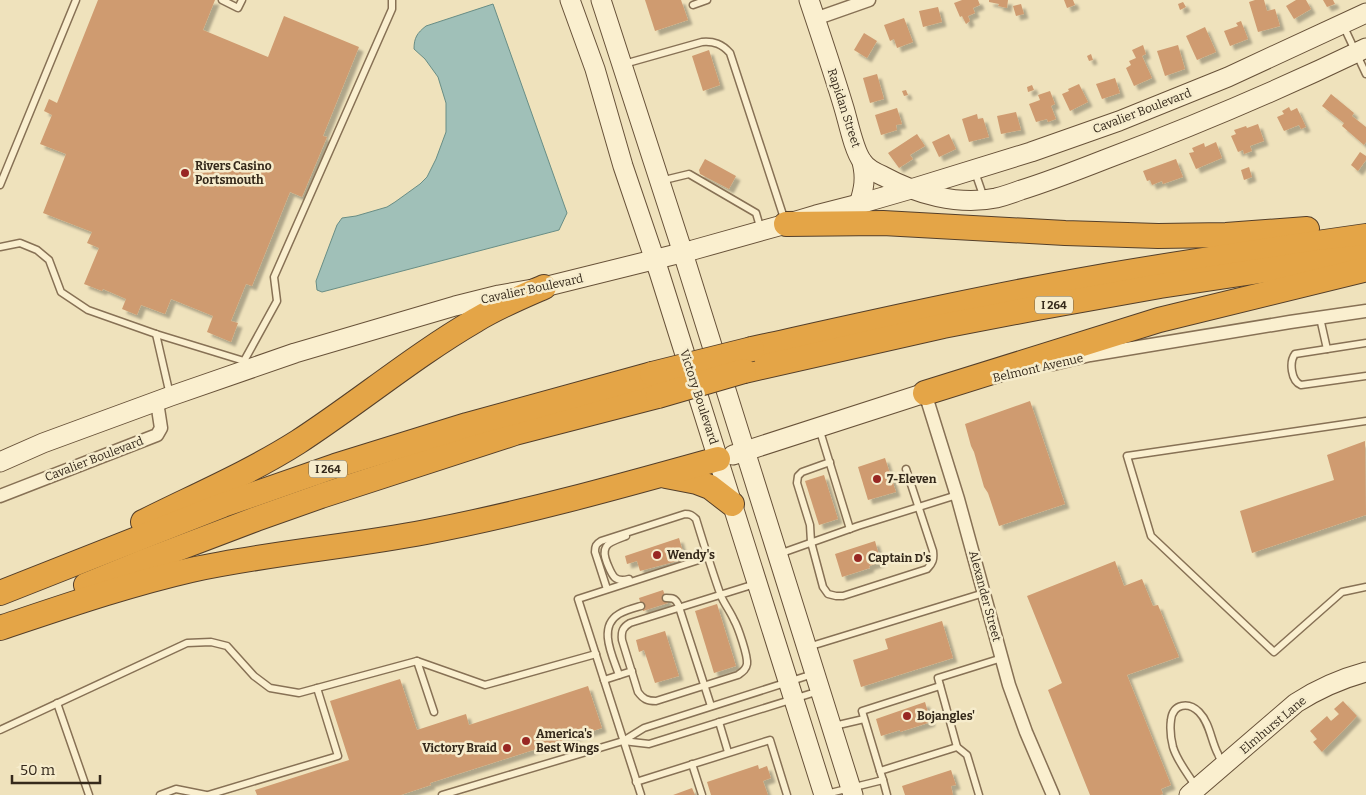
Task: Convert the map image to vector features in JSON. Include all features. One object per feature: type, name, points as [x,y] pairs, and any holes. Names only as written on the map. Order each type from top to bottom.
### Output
[{"type":"highway","points":[[786,224],[883,223],[1158,236],[1226,235],[1366,224]]},
{"type":"highway","name":"I 264","points":[[0,622],[140,563],[256,519],[515,433],[655,385],[752,349],[1092,278],[1366,236]]},
{"type":"highway","name":"I 264","points":[[6,590],[223,505],[335,466],[467,425],[655,385],[744,372],[943,326],[1037,308],[1169,285],[1318,262],[1366,257]]},
{"type":"highway","points":[[925,393],[1159,320],[1366,269]]},
{"type":"highway","points":[[6,590],[257,465],[312,432],[452,334],[510,302],[544,288]]},
{"type":"highway","points":[[0,628],[89,598],[191,570],[247,559],[425,532],[585,496],[718,459]]},
{"type":"highway","points":[[659,476],[697,482],[710,487],[732,504]]},
{"type":"main road","name":"Victory Boulevard","points":[[570,0],[595,69],[623,166],[655,260],[824,794]]},
{"type":"main road","points":[[601,0],[683,253],[852,791]]},
{"type":"main road","name":"Rapidan Street","points":[[809,0],[862,162],[876,173],[911,189]]},
{"type":"main road","name":"Cavalier Boulevard","points":[[0,462],[246,366],[455,306],[499,295],[544,288],[683,253],[911,189],[1031,152],[1119,121],[1228,77],[1366,13]]},
{"type":"main road","points":[[911,189],[936,197],[973,200],[996,198],[1038,185],[1178,132],[1275,91],[1361,51]]},
{"type":"main road","points":[[859,204],[865,185],[865,172],[862,162]]},
{"type":"main road","name":"Belmont Avenue","points":[[718,459],[925,393]]},
{"type":"main road","name":"Elmhurst Lane","points":[[1193,792],[1296,704],[1314,691],[1366,672]]},
{"type":"street","points":[[815,19],[869,0]]},
{"type":"street","name":"Belmont Avenue","points":[[925,393],[997,378],[1090,355],[1366,311]]},
{"type":"street","name":"Alexander Street","points":[[925,393],[957,495],[1009,685],[1026,732],[1053,795]]},
{"type":"street","name":"Cavalier Boulevard","points":[[0,496],[157,435],[161,428],[164,399]]},
{"type":"lane","points":[[0,185],[76,0]]},
{"type":"lane","points":[[222,0],[238,8],[242,0]]},
{"type":"lane","points":[[0,247],[20,243],[37,250],[49,260],[61,292],[88,310],[246,366],[277,301],[274,277],[392,9],[392,0]]},
{"type":"lane","points":[[693,5],[708,0]]},
{"type":"lane","points":[[1343,24],[1361,51],[1366,74]]},
{"type":"lane","points":[[622,64],[702,42],[717,43],[724,47],[730,53],[786,224]]},
{"type":"lane","points":[[974,170],[984,199]]},
{"type":"lane","points":[[659,181],[689,174],[756,213],[761,231]]},
{"type":"lane","points":[[1320,318],[1327,349]]},
{"type":"lane","points":[[156,334],[164,399]]},
{"type":"lane","points":[[1366,343],[1295,354],[1291,360],[1296,384],[1301,385],[1366,376]]},
{"type":"lane","points":[[1366,421],[1126,456],[1151,536],[1274,652],[1342,592],[1366,587]]},
{"type":"lane","points":[[819,427],[850,529]]},
{"type":"lane","points":[[830,462],[802,472],[798,476],[797,483],[810,525],[811,542],[823,586],[828,594],[836,596],[843,596],[928,569],[934,559],[906,469]]},
{"type":"lane","points":[[778,554],[957,495]]},
{"type":"lane","points":[[607,589],[595,552],[597,543],[684,514],[689,514],[696,519],[708,557],[721,594],[724,602],[735,622],[747,657],[747,665],[744,671],[738,675],[656,701],[642,698],[638,692],[622,640],[621,633],[624,626],[679,607],[721,594],[757,583]]},
{"type":"lane","points":[[646,526],[608,544],[605,548],[605,556],[611,574],[622,580],[674,564],[683,565]]},
{"type":"lane","points":[[641,795],[578,599],[708,557]]},
{"type":"lane","points":[[807,647],[984,593]]},
{"type":"lane","points":[[666,598],[676,600],[679,607],[710,706]]},
{"type":"lane","points":[[619,675],[608,642],[608,627],[617,615],[641,606]]},
{"type":"lane","points":[[0,730],[187,643],[211,642],[227,646],[254,676],[270,688],[299,693],[417,661],[485,685],[596,654]]},
{"type":"lane","points":[[980,795],[967,755],[957,747],[938,678],[1002,658]]},
{"type":"lane","points":[[417,661],[434,712]]},
{"type":"lane","points":[[604,680],[632,671]]},
{"type":"lane","points":[[442,795],[623,741],[644,728],[710,706],[791,690],[818,682]]},
{"type":"lane","points":[[623,741],[649,744],[719,722],[791,690],[818,682]]},
{"type":"lane","points":[[888,795],[862,711],[940,686]]},
{"type":"lane","points":[[160,795],[176,789],[207,795],[338,756],[317,688]]},
{"type":"lane","points":[[58,703],[89,795]]},
{"type":"lane","points":[[1193,792],[1173,746],[1171,718],[1176,708],[1183,705],[1198,711],[1204,718],[1218,755],[1225,764]]},
{"type":"lane","points":[[832,726],[864,719]]},
{"type":"lane","points":[[719,722],[728,752]]},
{"type":"lane","points":[[636,782],[770,740],[788,795]]},
{"type":"lane","points":[[880,771],[957,747]]},
{"type":"lane","points":[[692,764],[702,795]]},
{"type":"lane","points":[[824,794],[852,791],[883,780]]},
{"type":"water","points":[[493,4],[567,213],[559,230],[322,292],[317,290],[316,281],[337,225],[342,218],[387,207],[395,202],[427,177],[436,159],[446,132],[446,103],[438,77],[425,59],[414,49],[420,31],[426,26]]},
{"type":"building","name":"Rivers Casino Portsmouth","points":[[98,0],[215,0],[203,30],[268,57],[284,16],[359,47],[323,136],[327,137],[302,197],[290,192],[252,286],[246,284],[231,321],[238,323],[231,342],[207,332],[213,316],[171,299],[165,314],[141,305],[137,315],[122,309],[126,299],[103,289],[102,291],[84,284],[99,248],[87,243],[92,232],[43,213],[66,154],[40,144],[52,115],[44,111],[49,99],[57,103]]},
{"type":"building","points":[[645,0],[681,0],[688,20],[655,31]]},
{"type":"building","points":[[962,0],[978,0],[980,5],[973,8],[975,13],[968,16],[970,21],[966,24],[962,16],[960,17],[954,3]]},
{"type":"building","points":[[989,0],[1008,0],[1007,8],[989,2]]},
{"type":"building","points":[[1064,0],[1073,0],[1075,5],[1067,8]]},
{"type":"building","points":[[1264,0],[1267,11],[1275,9],[1280,26],[1258,32],[1249,2]]},
{"type":"building","points":[[1296,0],[1306,0],[1311,9],[1294,19],[1286,6]]},
{"type":"building","points":[[1323,0],[1333,0],[1335,4],[1327,7]]},
{"type":"building","points":[[1183,2],[1186,7],[1180,10],[1178,4]]},
{"type":"building","points":[[1021,4],[1024,14],[1016,16],[1013,6]]},
{"type":"building","points":[[938,7],[942,22],[923,27],[919,11]]},
{"type":"building","points":[[904,18],[913,42],[897,48],[894,39],[890,41],[884,25]]},
{"type":"building","points":[[1241,21],[1248,39],[1230,46],[1224,31],[1238,26],[1236,23]]},
{"type":"building","points":[[1205,27],[1216,52],[1197,60],[1186,36]]},
{"type":"building","points":[[864,33],[877,41],[867,58],[854,50]]},
{"type":"building","points":[[1143,45],[1146,54],[1142,56],[1152,78],[1134,86],[1126,68],[1131,65],[1129,61],[1136,58],[1132,50]]},
{"type":"building","points":[[1178,45],[1185,69],[1165,76],[1157,51]]},
{"type":"building","points":[[709,50],[720,85],[703,91],[692,56]]},
{"type":"building","points":[[1091,54],[1093,60],[1089,61],[1087,56]]},
{"type":"building","points":[[877,74],[884,99],[870,103],[863,78]]},
{"type":"building","points":[[1115,78],[1120,93],[1102,99],[1096,84]]},
{"type":"building","points":[[1079,84],[1088,102],[1070,111],[1062,94]]},
{"type":"building","points":[[1032,85],[1034,90],[1028,92],[1027,87]]},
{"type":"building","points":[[906,90],[908,95],[904,96],[902,91]]},
{"type":"building","points":[[1050,91],[1055,104],[1051,106],[1056,119],[1048,122],[1047,119],[1036,122],[1029,104],[1040,100],[1038,95]]},
{"type":"building","points":[[1331,94],[1354,113],[1352,116],[1366,127],[1366,142],[1364,145],[1342,126],[1344,123],[1322,106]]},
{"type":"building","points":[[1289,107],[1291,111],[1297,108],[1306,127],[1301,129],[1299,125],[1284,131],[1277,117],[1284,114],[1282,111]]},
{"type":"building","points":[[897,108],[902,124],[896,125],[897,130],[881,135],[875,115]]},
{"type":"building","points":[[1016,112],[1021,130],[1001,134],[997,116]]},
{"type":"building","points":[[977,114],[978,119],[983,118],[989,137],[969,142],[962,119]]},
{"type":"building","points":[[1258,124],[1264,141],[1250,146],[1252,151],[1244,154],[1243,150],[1238,152],[1231,136],[1236,134],[1234,130]]},
{"type":"building","points":[[917,134],[925,146],[910,155],[913,159],[899,168],[888,153]]},
{"type":"building","points":[[949,134],[956,149],[939,157],[932,142]]},
{"type":"building","points":[[1216,142],[1222,158],[1196,169],[1189,153],[1194,152],[1192,148],[1204,143],[1205,147]]},
{"type":"building","points":[[1360,152],[1366,156],[1366,160],[1358,171],[1351,165]]},
{"type":"building","points":[[705,159],[736,176],[729,189],[700,174],[699,170]]},
{"type":"building","points":[[1176,159],[1183,177],[1163,184],[1162,181],[1152,185],[1150,180],[1147,181],[1143,171]]},
{"type":"building","points":[[1249,167],[1252,177],[1244,180],[1241,170]]},
{"type":"building","points":[[1030,401],[1065,504],[999,526],[988,493],[984,487],[965,424]]},
{"type":"building","points":[[1365,441],[1366,515],[1252,553],[1240,511],[1334,480],[1327,455]]},
{"type":"building","name":"7-Eleven","points":[[885,458],[896,492],[868,500],[858,467]]},
{"type":"building","points":[[824,475],[838,519],[819,525],[805,481]]},
{"type":"building","name":"Wendy's","points":[[679,538],[685,559],[640,571],[637,561],[627,564],[625,556]]},
{"type":"building","name":"Captain D's","points":[[875,541],[881,562],[869,566],[870,568],[842,577],[835,554]]},
{"type":"building","points":[[1115,561],[1124,586],[1142,579],[1153,606],[1158,605],[1179,657],[1127,675],[1171,785],[1161,789],[1163,794],[1160,795],[1090,795],[1048,690],[1062,683],[1027,596]]},
{"type":"building","points":[[663,590],[668,603],[643,611],[639,598]]},
{"type":"building","points":[[717,604],[736,666],[714,673],[695,611]]},
{"type":"building","points":[[942,621],[953,658],[861,687],[853,660],[888,649],[885,639]]},
{"type":"building","points":[[665,631],[679,676],[655,683],[644,650],[639,652],[636,640]]},
{"type":"building","points":[[400,679],[417,730],[466,714],[469,725],[588,686],[602,728],[430,783],[431,785],[401,795],[257,795],[255,790],[349,760],[330,701]]},
{"type":"building","points":[[1343,701],[1357,716],[1322,752],[1313,742],[1317,739],[1310,731],[1327,716],[1331,721],[1339,714],[1334,709]]},
{"type":"building","name":"Bojangles'","points":[[925,702],[931,722],[881,736],[876,719]]},
{"type":"building","points":[[758,765],[759,769],[767,766],[771,778],[763,781],[768,795],[711,795],[707,782]]},
{"type":"building","points":[[951,770],[956,785],[951,786],[953,795],[905,795],[902,786]]},
{"type":"building","points":[[692,788],[695,795],[673,795]]},
{"type":"place","name":"Rivers Casino Portsmouth","points":[[185,173]]},
{"type":"place","name":"7-Eleven","points":[[877,479]]},
{"type":"place","name":"Wendy's","points":[[657,555]]},
{"type":"place","name":"Captain D's","points":[[858,558]]},
{"type":"place","name":"Bojangles'","points":[[907,716]]},
{"type":"place","name":"America's Best Wings","points":[[526,741]]},
{"type":"place","name":"Victory Braid","points":[[507,748]]}]
